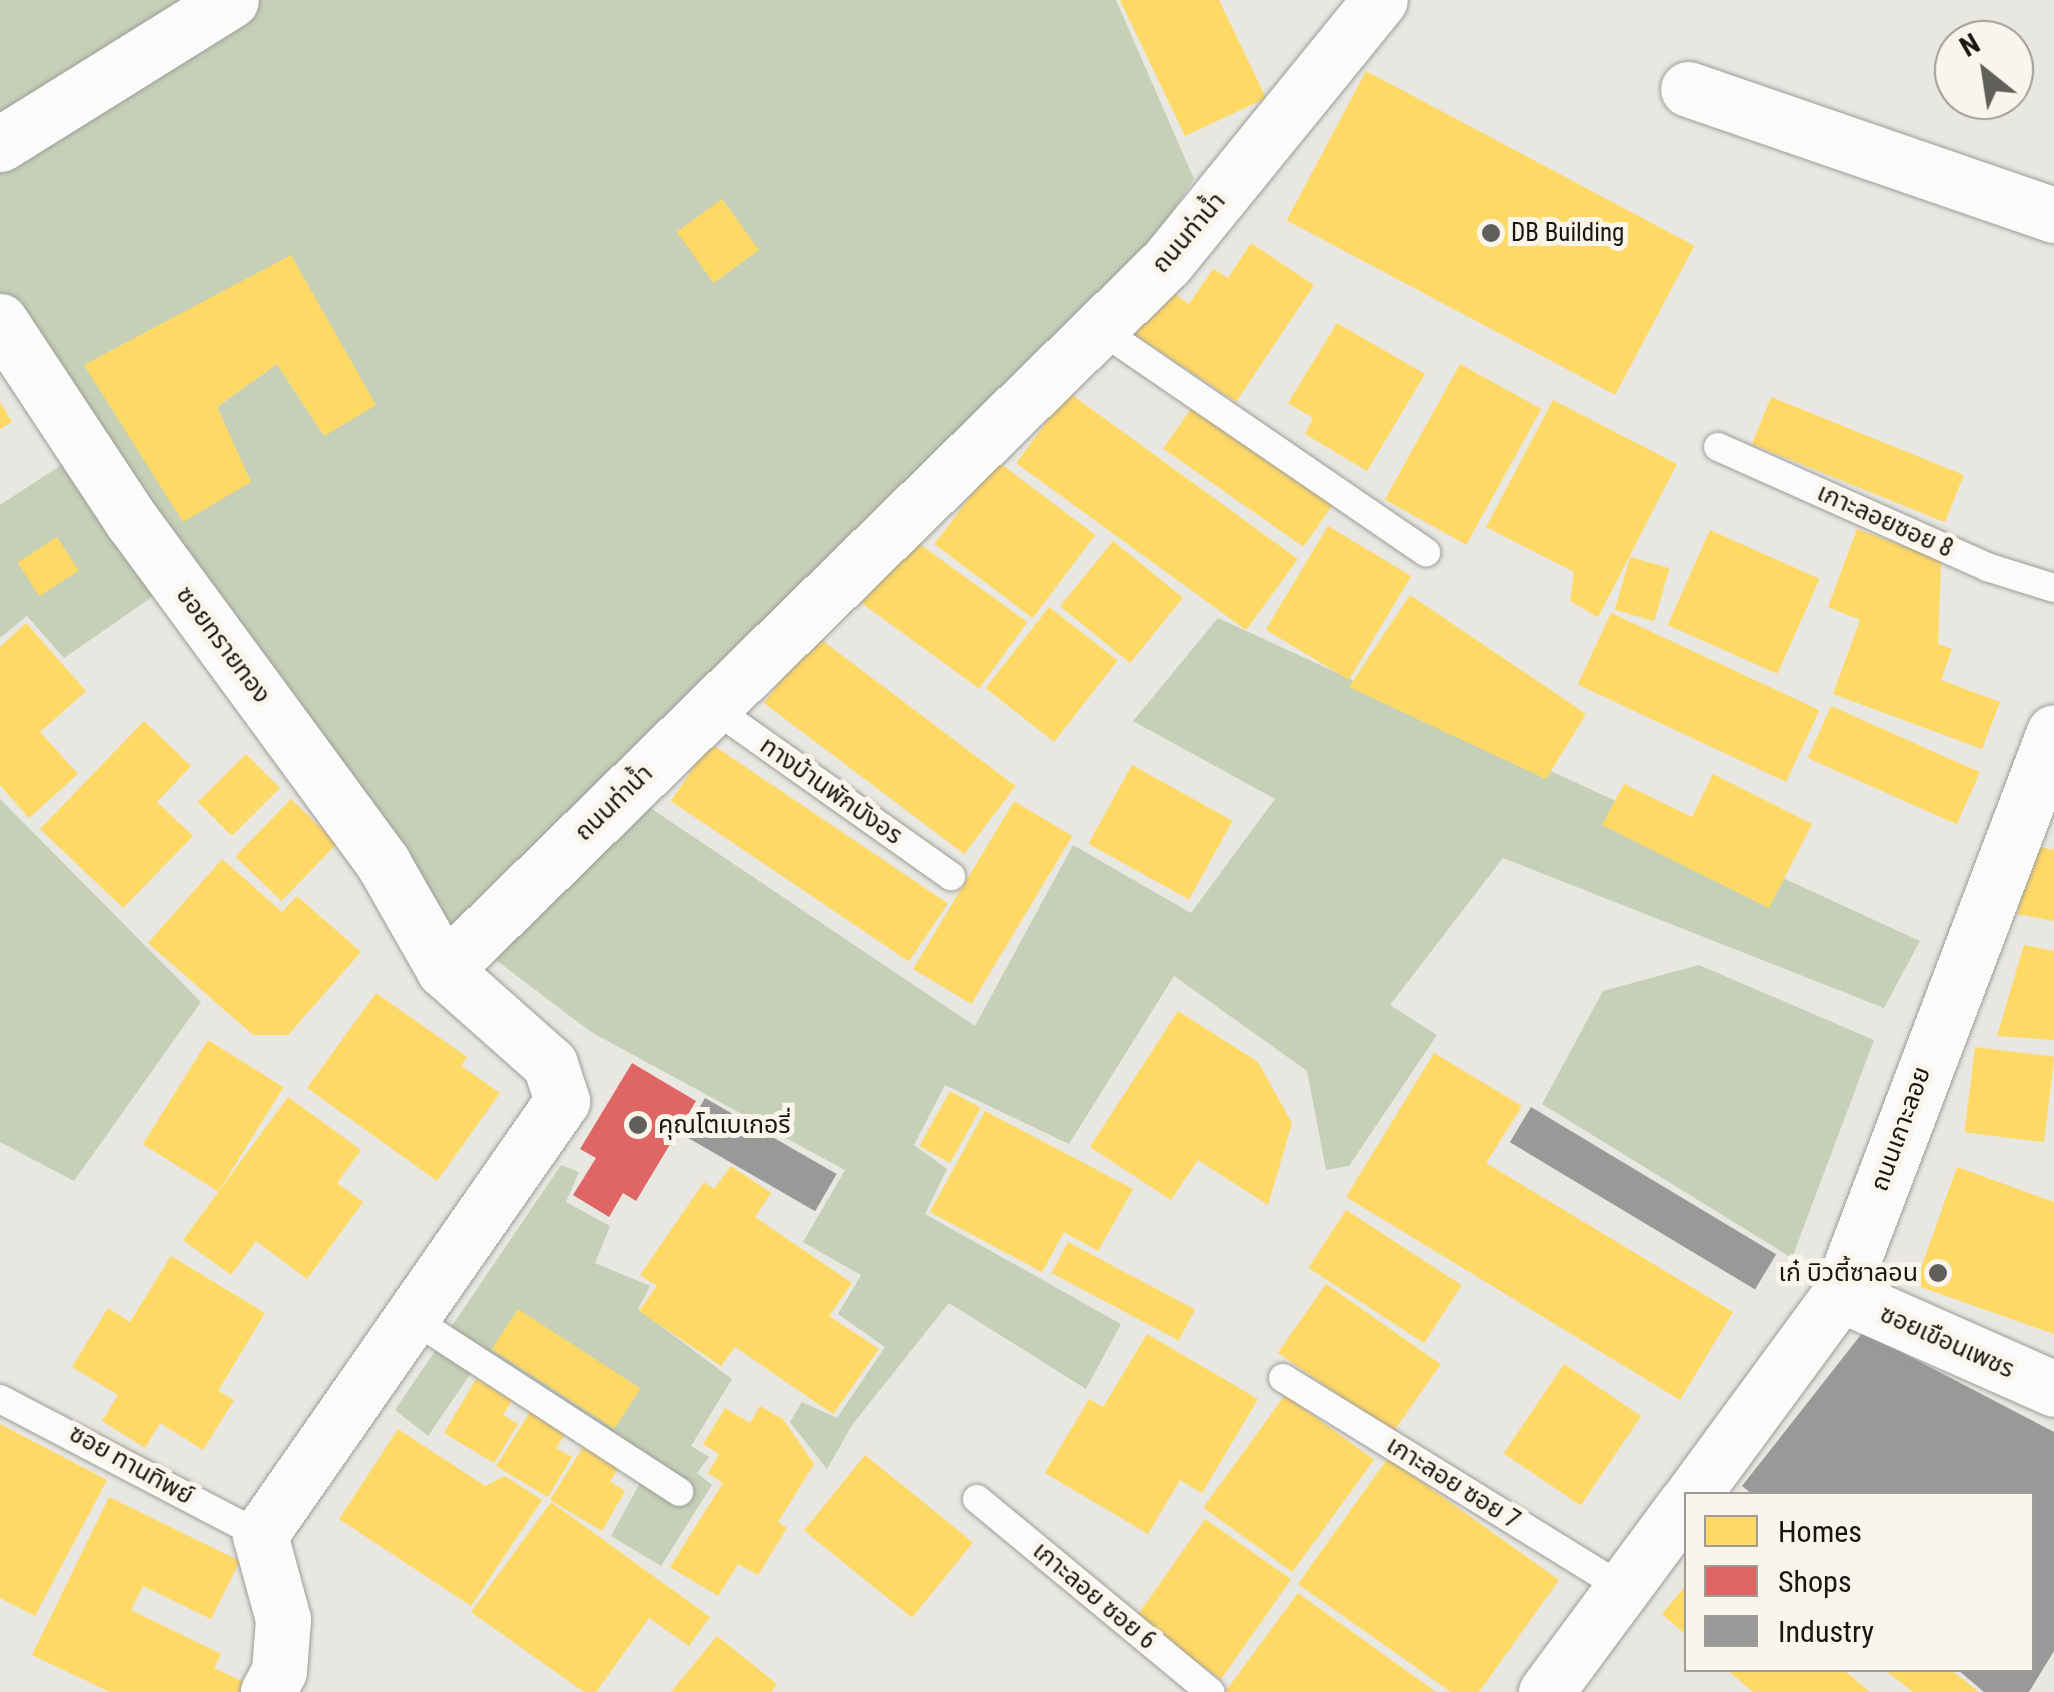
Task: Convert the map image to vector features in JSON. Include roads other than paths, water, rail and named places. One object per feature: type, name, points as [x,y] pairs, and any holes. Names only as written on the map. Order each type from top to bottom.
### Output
[{"type":"street","points":[[0,144],[231,0]]},
{"type":"street","name":"ถนนท่าน้ำ","points":[[444,970],[1166,262],[1380,0]]},
{"type":"street","points":[[1688,89],[2054,214]]},
{"type":"street","name":"ซอยทรายทอง","points":[[0,321],[132,521],[383,863],[444,970]]},
{"type":"street","name":"ถนนเกาะลอย","points":[[1694,1492],[1840,1294],[2054,732]]},
{"type":"street","points":[[268,1692],[279,1671],[283,1619],[260,1536],[562,1101],[550,1064],[444,970]]},
{"type":"street","name":"ซอยเขือนเพชร","points":[[1840,1294],[2054,1390]]},
{"type":"street","points":[[1546,1692],[1684,1507]]},
{"type":"lane","points":[[1096,327],[1426,552]]},
{"type":"lane","name":"เกาะลอยซอย 8","points":[[1718,447],[1987,567],[2054,588]]},
{"type":"lane","name":"ทางบ้านพักบังอร","points":[[712,706],[951,876]]},
{"type":"lane","points":[[410,1316],[679,1492]]},
{"type":"lane","name":"เกาะลอย ซอย 7","points":[[1283,1378],[1623,1588]]},
{"type":"lane","name":"ซอย ทานทิพย์","points":[[0,1398],[260,1536]]},
{"type":"lane","name":"เกาะลอย ซอย 6","points":[[977,1499],[1210,1692]]},
{"type":"place","name":"DB Building","points":[[1491,233]]},
{"type":"place","name":"คุณโตเบเกอรี่","points":[[638,1125]]},
{"type":"place","name":"เก๋ บิวตี้ซาลอน","points":[[1938,1273]]}]
